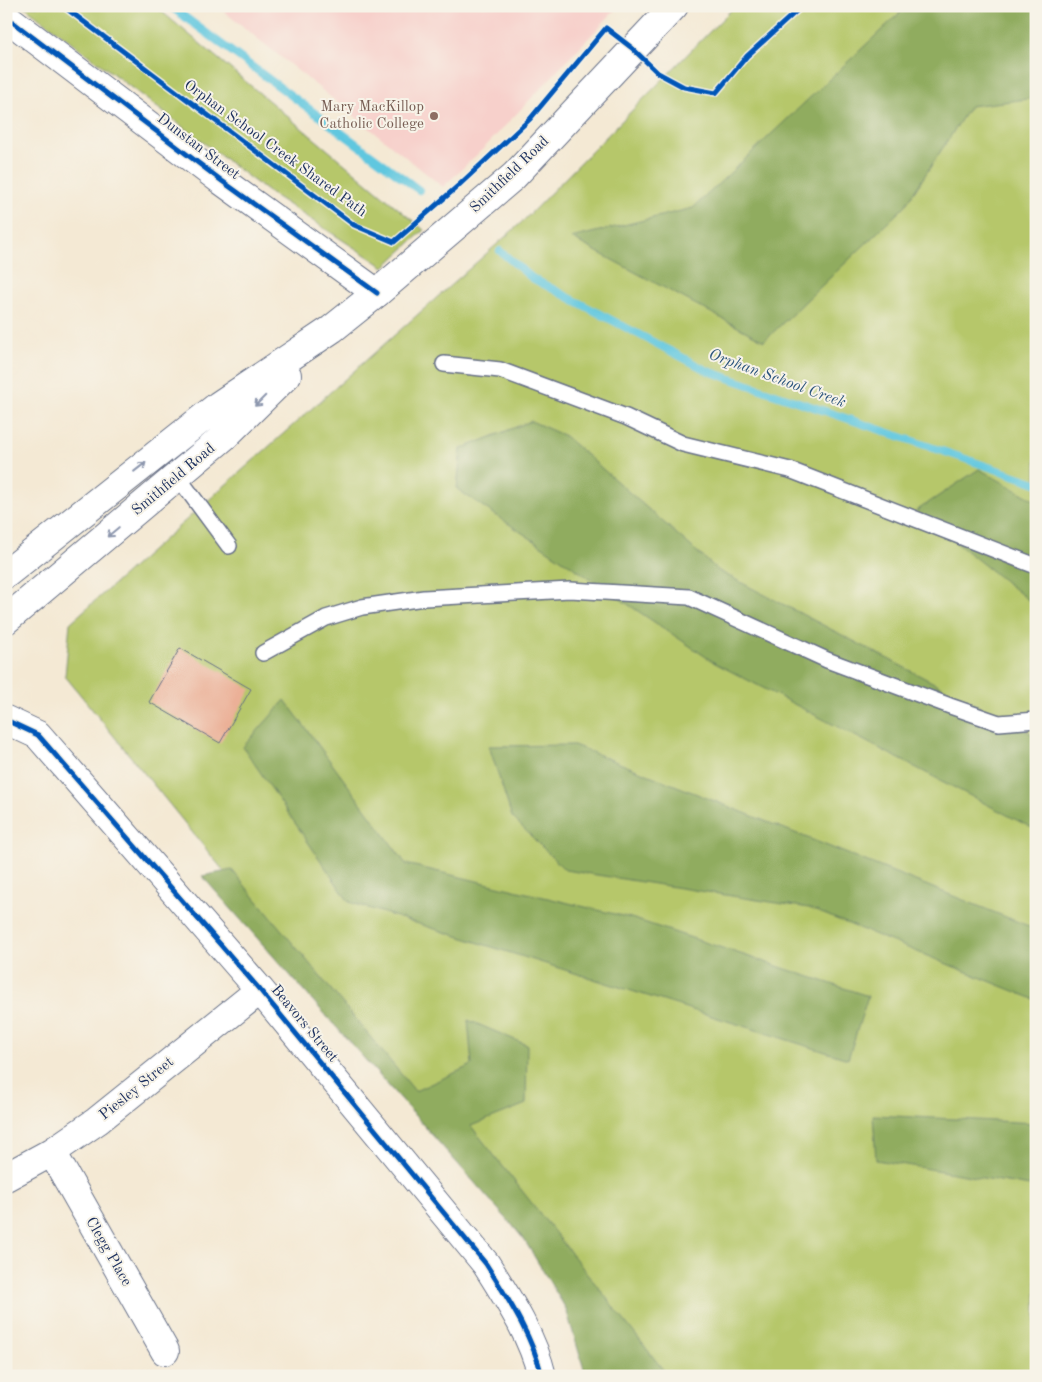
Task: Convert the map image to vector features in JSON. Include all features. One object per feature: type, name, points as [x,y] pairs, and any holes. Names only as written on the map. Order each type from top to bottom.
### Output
[{"type":"street","name":"Smithfield Road","points":[[6,574],[219,405],[332,329],[377,293],[514,176],[674,6]]},
{"type":"street","name":"Dunstan Street","points":[[6,17],[222,181],[377,293]]},
{"type":"street","name":"Smithfield Road","points":[[6,620],[226,435],[332,329]]},
{"type":"street","points":[[6,598],[49,563],[101,498]]},
{"type":"street","name":"Beavors Street","points":[[6,720],[38,735],[260,990],[486,1264],[512,1306],[534,1351],[542,1376]]},
{"type":"street","name":"Piesley Street","points":[[6,1177],[52,1152],[118,1105],[260,990]]},
{"type":"street","name":"Clegg Place","points":[[52,1152],[165,1351]]},
{"type":"lane","points":[[444,364],[500,370],[626,416],[683,444],[790,470],[1036,566]]},
{"type":"lane","points":[[178,477],[229,546]]},
{"type":"lane","points":[[263,653],[326,618],[362,607],[424,598],[570,590],[689,597],[827,660],[950,706],[999,723],[1036,720]]},
{"type":"shaded area","name":"Mary MacKillop Catholic College","points":[[217,6],[619,6],[484,148],[443,187]]},
{"type":"green space","points":[[24,6],[155,6],[424,230],[384,267],[267,191]]},
{"type":"green space","points":[[735,6],[1036,6],[1036,1376],[635,1376],[65,676],[70,623],[522,222]]},
{"type":"green space","points":[[907,6],[1036,6],[1036,98],[970,106],[905,206],[764,341],[571,238],[693,208]]},
{"type":"green space","points":[[531,421],[565,436],[719,571],[1036,736],[1036,830],[715,663],[457,489],[461,449]]},
{"type":"green space","points":[[979,469],[1036,501],[1036,606],[916,511]]},
{"type":"green space","points":[[285,700],[406,864],[631,918],[868,996],[848,1059],[349,902],[243,747]]},
{"type":"green space","points":[[574,745],[1036,929],[1036,1000],[809,908],[565,870],[512,817],[489,746]]},
{"type":"green space","points":[[232,870],[415,1091],[472,1065],[468,1020],[527,1045],[526,1104],[471,1126],[668,1376],[586,1376],[566,1309],[522,1236],[202,876]]},
{"type":"green space","points":[[873,1115],[1036,1123],[1036,1187],[876,1160]]},
{"type":"building","points":[[180,648],[251,689],[220,743],[149,702]]},
{"type":"waterway","name":"Orphan School Creek","points":[[170,6],[419,190]]},
{"type":"waterway","name":"Orphan School Creek","points":[[500,251],[532,278],[708,371],[1036,483]]},
{"type":"cycle path","name":"Orphan School Creek Shared Path","points":[[63,6],[354,225],[394,242],[530,119],[606,28],[632,48],[658,73],[684,87],[716,93],[747,56],[802,6]]},
{"type":"cycle path","points":[[6,17],[222,181],[377,293]]},
{"type":"cycle path","points":[[6,720],[38,735],[260,990],[486,1264],[526,1332],[542,1376]]},
{"type":"place","name":"Mary MacKillop Catholic College","points":[[434,116]]}]
